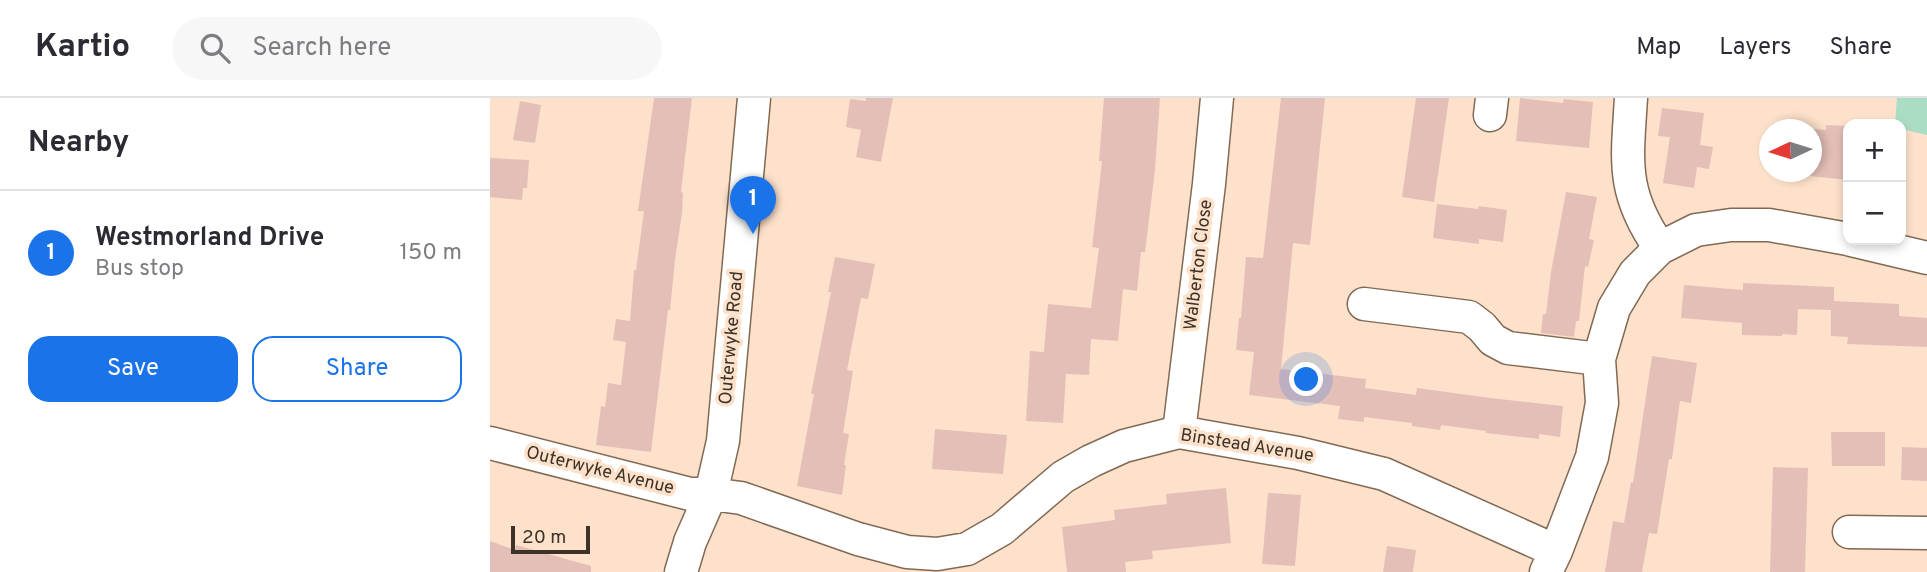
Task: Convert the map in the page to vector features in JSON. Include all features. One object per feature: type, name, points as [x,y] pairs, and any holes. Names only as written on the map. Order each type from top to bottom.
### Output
[{"type":"street","name":"Outerwyke Road","points":[[681,572],[690,542],[711,494],[723,441],[754,98]]},
{"type":"street","name":"Walberton Close","points":[[1179,432],[1217,98]]},
{"type":"street","points":[[1631,98],[1627,168],[1633,200],[1660,248]]},
{"type":"street","points":[[1551,562],[1592,457],[1602,403],[1599,359],[1614,307],[1635,273],[1660,248],[1696,230],[1731,225],[1769,225],[1843,238]]},
{"type":"street","points":[[1874,245],[1927,258]]},
{"type":"street","points":[[1364,304],[1469,317],[1493,340],[1508,348],[1599,359]]},
{"type":"street","name":"Binstead Avenue","points":[[711,494],[741,498],[858,539],[907,552],[937,554],[967,549],[1002,529],[1063,477],[1091,461],[1124,446],[1179,432],[1298,453],[1384,474],[1551,562]]},
{"type":"street","name":"Outerwyke Avenue","points":[[490,443],[690,494],[711,494]]},
{"type":"street","points":[[1849,532],[1927,533]]},
{"type":"green space","points":[[1897,98],[1927,98],[1927,135],[1906,130],[1906,119],[1895,119]]},
{"type":"building","points":[[654,98],[692,98],[681,192],[682,213],[651,452],[596,445],[601,406],[605,407],[608,383],[621,385],[626,342],[613,340],[616,319],[630,321],[634,270],[644,211],[638,211]]},
{"type":"building","points":[[866,98],[893,98],[881,162],[856,157],[861,130],[846,127],[850,99],[866,101]]},
{"type":"building","points":[[1104,98],[1160,98],[1155,170],[1145,252],[1141,252],[1137,291],[1123,289],[1118,341],[1091,339],[1089,375],[1066,374],[1063,423],[1026,421],[1030,351],[1044,352],[1048,304],[1091,308],[1099,248],[1092,247],[1102,161],[1099,161]]},
{"type":"building","points":[[1281,98],[1325,98],[1310,245],[1293,243],[1281,369],[1366,379],[1365,388],[1416,395],[1417,388],[1563,406],[1560,437],[1539,434],[1539,439],[1441,425],[1440,430],[1412,426],[1412,423],[1364,417],[1364,422],[1338,419],[1340,406],[1249,395],[1254,352],[1236,350],[1239,318],[1246,257],[1263,258]]},
{"type":"building","points":[[1416,98],[1449,98],[1434,202],[1402,197]]},
{"type":"building","points":[[1520,98],[1563,103],[1564,99],[1593,102],[1589,148],[1516,141]]},
{"type":"building","points":[[520,101],[541,105],[535,143],[513,140]]},
{"type":"building","points":[[1662,108],[1704,113],[1700,145],[1713,147],[1709,169],[1697,167],[1694,188],[1663,183],[1670,137],[1658,136]]},
{"type":"building","points":[[1826,125],[1843,126],[1843,179],[1822,177],[1822,130],[1826,130]]},
{"type":"building","points":[[490,158],[529,160],[527,188],[523,188],[522,200],[490,197]]},
{"type":"building","points":[[1566,192],[1597,197],[1589,239],[1594,240],[1588,267],[1585,266],[1579,321],[1576,321],[1574,337],[1541,333]]},
{"type":"building","points":[[1437,204],[1507,210],[1503,242],[1479,239],[1479,244],[1433,238]]},
{"type":"building","points":[[835,257],[875,264],[868,299],[861,298],[847,370],[853,371],[843,433],[849,434],[842,495],[797,486]]},
{"type":"building","points":[[1743,283],[1834,287],[1834,301],[1899,304],[1899,316],[1927,318],[1927,347],[1847,344],[1848,337],[1831,336],[1831,310],[1798,309],[1797,335],[1782,336],[1742,335],[1742,323],[1681,318],[1684,285],[1743,290]]},
{"type":"building","points":[[1652,356],[1697,363],[1691,403],[1680,401],[1657,534],[1649,533],[1642,572],[1605,572],[1613,521],[1624,523],[1631,482],[1633,483]]},
{"type":"building","points":[[935,429],[1007,435],[1003,474],[932,469]]},
{"type":"building","points":[[1831,432],[1885,432],[1885,466],[1832,466]]},
{"type":"building","points":[[1902,447],[1927,448],[1927,481],[1901,480]]},
{"type":"building","points":[[1773,467],[1808,468],[1805,572],[1770,572]]},
{"type":"building","points":[[1226,488],[1231,543],[1152,551],[1153,559],[1125,562],[1126,572],[1067,572],[1062,527],[1115,520],[1114,510],[1167,504],[1166,494]]},
{"type":"building","points":[[1268,493],[1301,495],[1295,566],[1262,564]]},
{"type":"building","points":[[490,541],[515,550],[516,545],[591,566],[591,572],[490,572]]},
{"type":"building","points":[[1387,546],[1416,550],[1413,572],[1383,572]]},
{"type":"place","name":"Westmorland Drive","points":[[753,234]]}]
